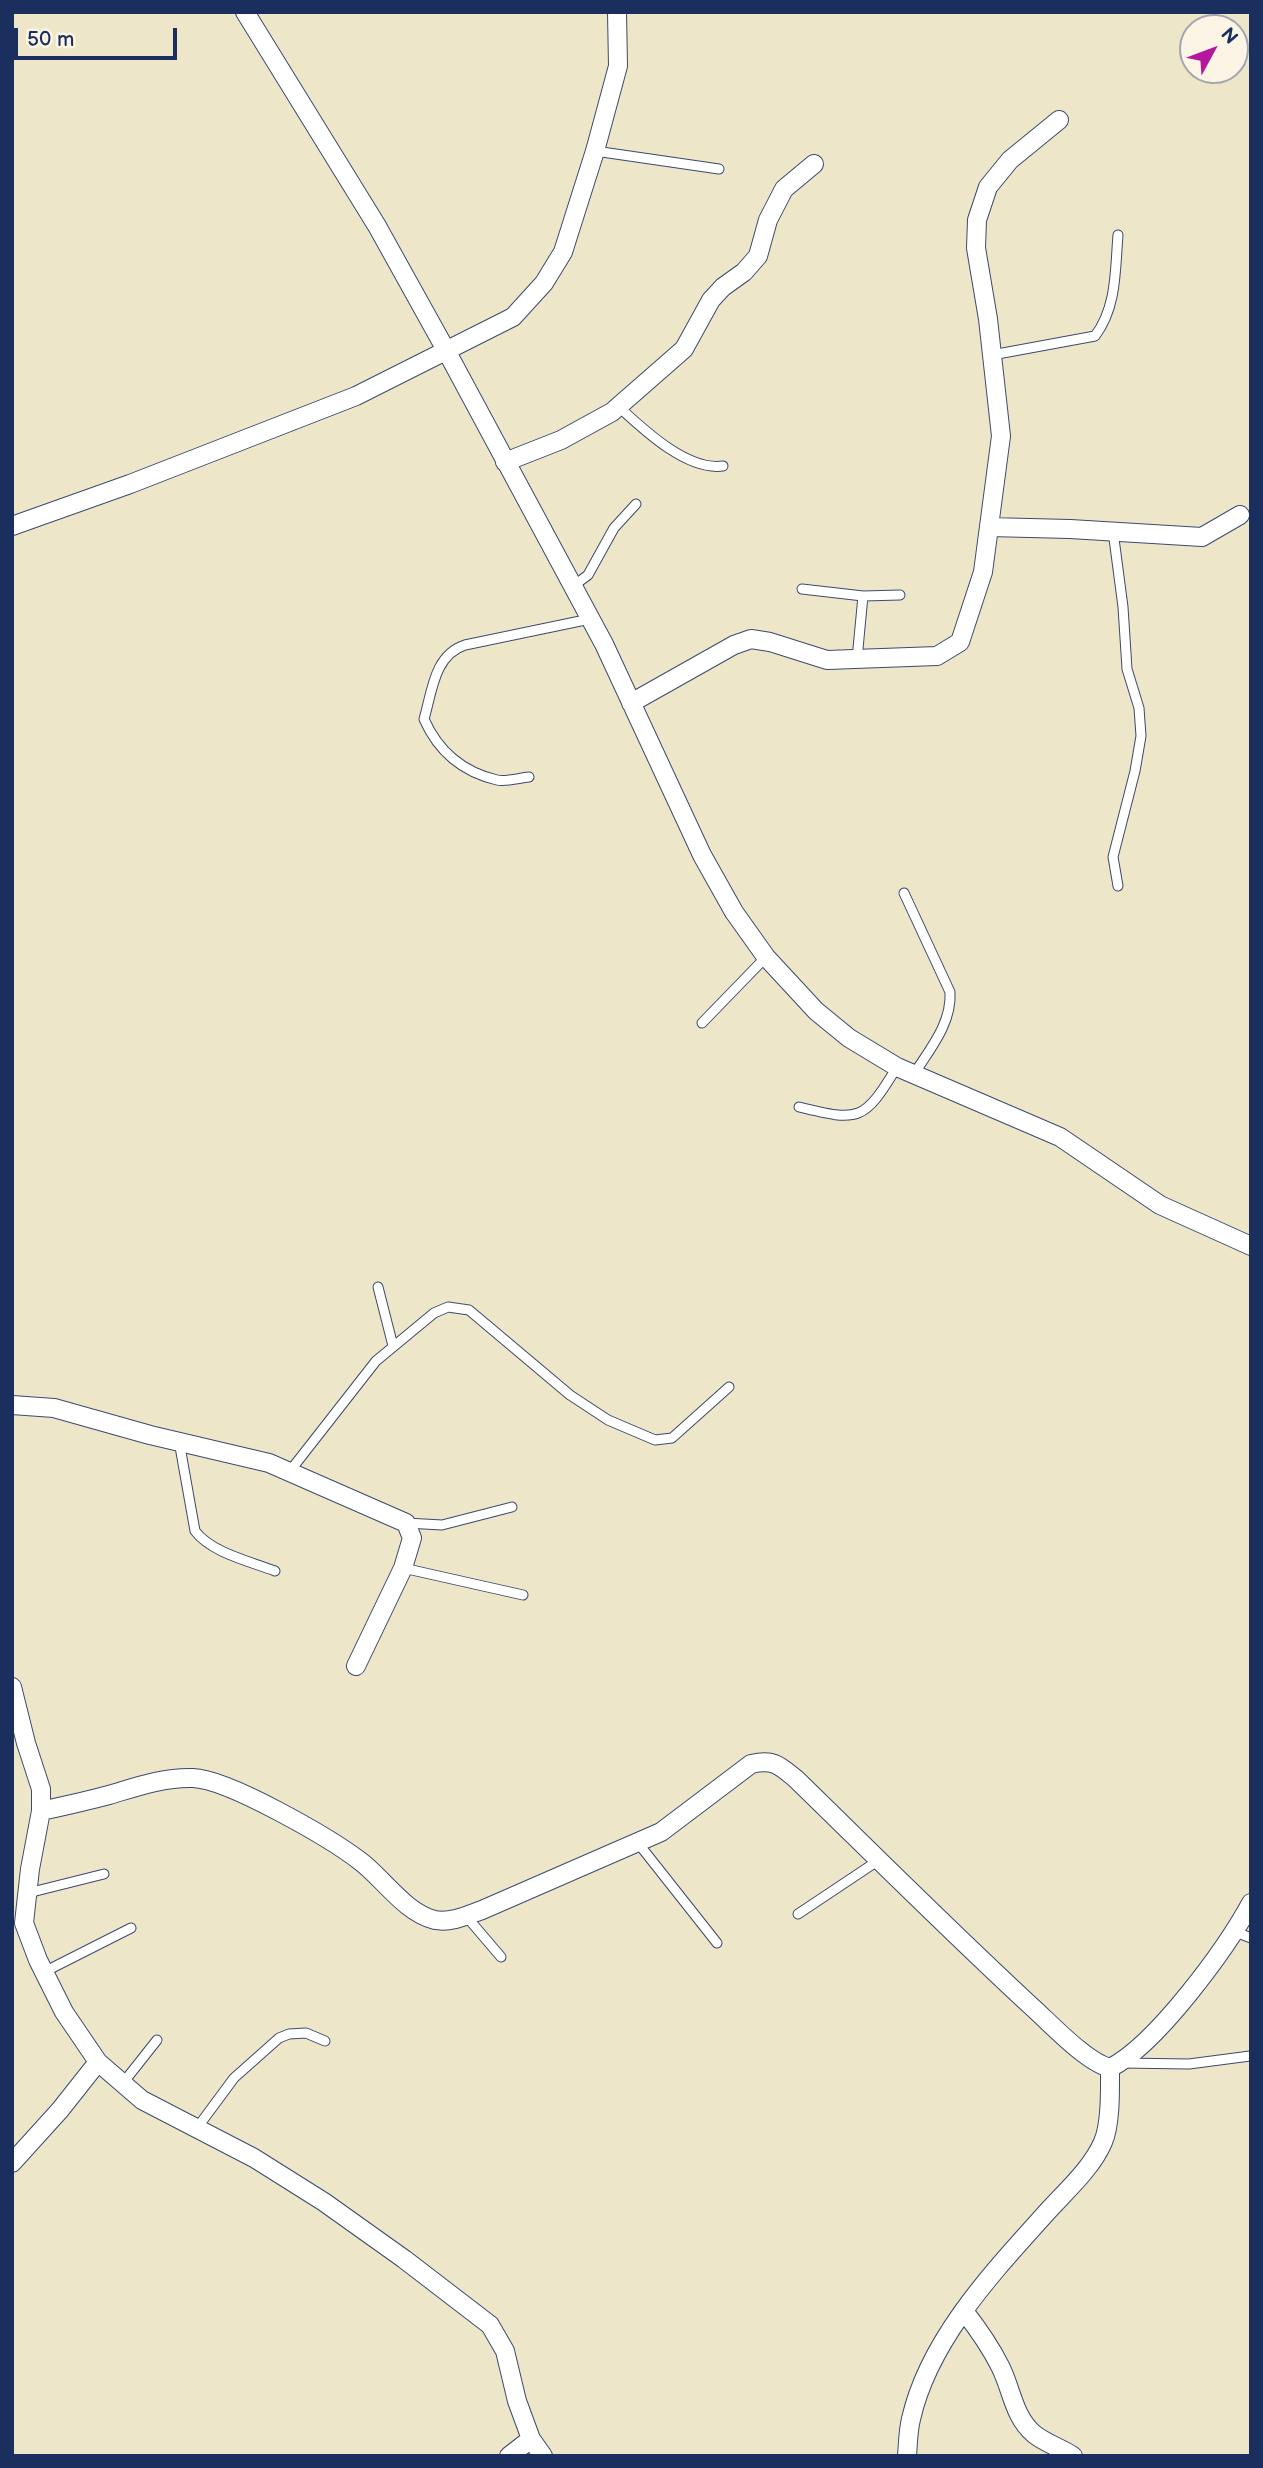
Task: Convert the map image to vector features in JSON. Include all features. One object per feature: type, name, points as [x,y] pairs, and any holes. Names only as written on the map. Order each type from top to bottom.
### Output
[{"type":"street","points":[[245,12],[377,226],[447,352],[590,619],[702,855],[734,912],[766,957],[816,1011],[849,1038],[905,1070],[1060,1137],[1160,1205],[1251,1246]]},
{"type":"street","points":[[12,526],[130,485],[344,401],[513,317],[544,283],[563,252],[618,66],[617,12]]},
{"type":"street","points":[[631,704],[734,645],[751,639],[770,642],[827,660],[937,656],[960,642],[983,572],[1001,436],[976,248],[977,220],[988,187],[1010,160],[1059,120]]},
{"type":"street","points":[[505,463],[561,440],[619,407],[684,348],[711,300],[723,287],[744,272],[758,256],[768,220],[784,189],[814,164]]},
{"type":"street","points":[[989,527],[1202,537],[1240,515]]},
{"type":"street","points":[[12,1405],[54,1408],[270,1462],[406,1523],[412,1538],[403,1568],[356,1666]]},
{"type":"street","points":[[12,1687],[41,1789],[41,1811],[24,1923],[64,2012],[98,2062],[142,2100],[254,2158],[324,2202],[404,2259],[489,2325],[505,2351],[517,2401],[531,2439],[543,2456]]},
{"type":"street","points":[[41,1811],[152,1783],[194,1778],[221,1784],[278,1812],[360,1861],[393,1894],[419,1912],[435,1920],[453,1920],[661,1832],[751,1764],[764,1761],[777,1764],[796,1779],[971,1950],[1058,2031],[1099,2065],[1115,2065],[1149,2038],[1209,1967],[1251,1903]]},
{"type":"street","points":[[12,2163],[60,2110],[98,2062]]},
{"type":"street","points":[[907,2456],[911,2418],[931,2364],[964,2311],[1012,2251],[1088,2165],[1104,2141],[1115,2065]]},
{"type":"street","points":[[964,2311],[982,2334],[1001,2368],[1015,2408],[1024,2421],[1035,2435],[1073,2456]]},
{"type":"street","points":[[509,2456],[531,2439]]},
{"type":"lane","points":[[595,151],[719,169]]},
{"type":"lane","points":[[992,355],[1095,336],[1105,322],[1112,299],[1118,235]]},
{"type":"lane","points":[[619,407],[654,439],[709,468],[723,466]]},
{"type":"lane","points":[[572,587],[588,575],[614,528],[636,504]]},
{"type":"lane","points":[[1113,531],[1123,607],[1127,669],[1139,708],[1141,736],[1113,857],[1118,886]]},
{"type":"lane","points":[[802,589],[863,596],[900,595]]},
{"type":"lane","points":[[857,659],[863,596]]},
{"type":"lane","points":[[529,777],[499,781],[464,768],[432,737],[424,719],[441,662],[455,649],[465,645],[590,619]]},
{"type":"lane","points":[[799,1107],[839,1117],[857,1114],[868,1108],[940,1034],[951,1007],[950,992],[904,893]]},
{"type":"lane","points":[[702,1023],[766,957]]},
{"type":"lane","points":[[378,1287],[393,1346]]},
{"type":"lane","points":[[290,1471],[376,1361],[434,1312],[448,1307],[469,1310],[570,1395],[608,1420],[655,1440],[673,1438],[729,1387]]},
{"type":"lane","points":[[179,1441],[195,1531],[202,1540],[213,1546],[275,1570]]},
{"type":"lane","points":[[406,1523],[442,1525],[512,1507]]},
{"type":"lane","points":[[403,1568],[523,1595]]},
{"type":"lane","points":[[638,1843],[717,1943]]},
{"type":"lane","points":[[798,1914],[878,1860]]},
{"type":"lane","points":[[28,1893],[104,1874]]},
{"type":"lane","points":[[466,1916],[501,1956]]},
{"type":"lane","points":[[44,1972],[131,1928]]},
{"type":"lane","points":[[1233,1931],[1251,1938]]},
{"type":"lane","points":[[197,2128],[234,2078],[279,2038],[289,2034],[306,2034],[325,2041]]},
{"type":"lane","points":[[123,2083],[157,2040]]},
{"type":"lane","points":[[1115,2065],[1189,2064],[1250,2056]]}]
